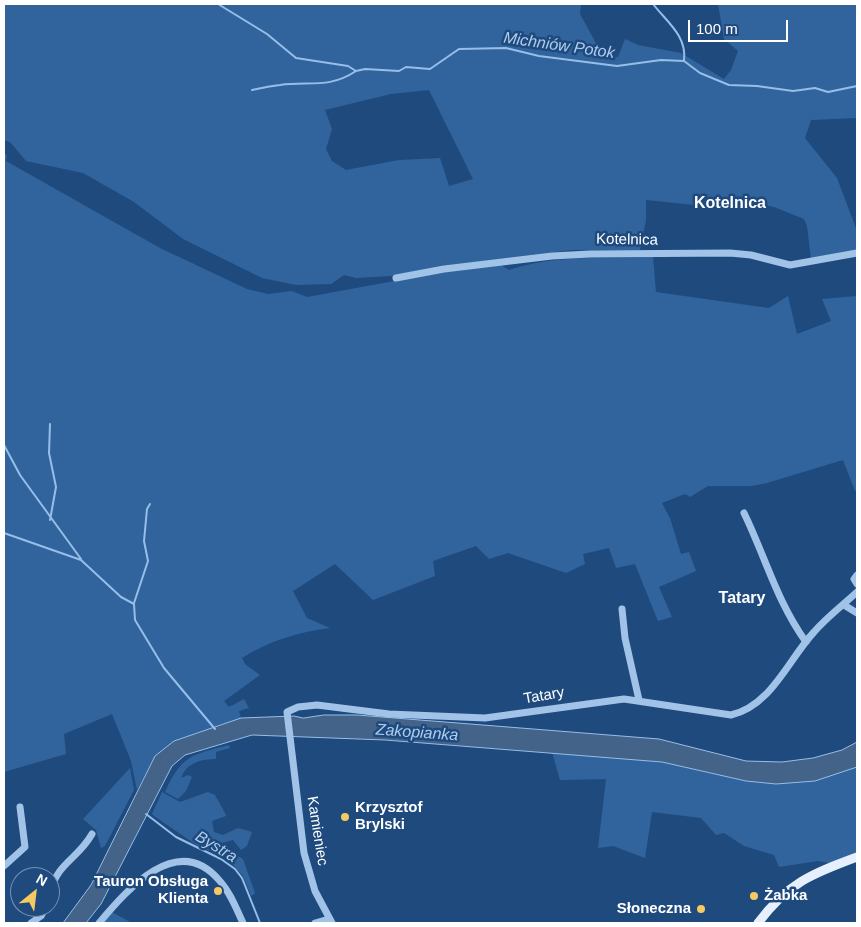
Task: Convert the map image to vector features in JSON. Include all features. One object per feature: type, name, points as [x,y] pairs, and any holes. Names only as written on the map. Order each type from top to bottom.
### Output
[{"type":"main road","points":[[758,923],[795,884],[809,876],[857,857]]},
{"type":"street","name":"Kotelnica","points":[[396,278],[444,269],[590,254],[730,253],[751,255],[790,265],[857,253]]},
{"type":"street","points":[[744,513],[776,591],[806,642]]},
{"type":"street","points":[[857,575],[854,580],[857,584]]},
{"type":"street","name":"Tatary","points":[[291,744],[287,712],[291,709],[318,705],[389,714],[485,718],[613,700],[640,700],[723,716],[740,713],[759,702],[806,642],[857,592]]},
{"type":"street","points":[[844,605],[857,613]]},
{"type":"street","points":[[622,609],[625,638],[640,700]]},
{"type":"street","name":"Kamieniec","points":[[291,744],[304,853],[315,891],[330,921],[315,923]]},
{"type":"street","points":[[4,866],[25,847],[20,807]]},
{"type":"street","points":[[60,867],[84,849],[92,834]]},
{"type":"street","points":[[98,923],[140,879],[184,860],[194,861],[203,865],[220,880],[243,923]]},
{"type":"shaded area","points":[[4,4],[581,4],[580,14],[603,56],[618,57],[625,39],[638,45],[681,53],[724,79],[731,70],[738,51],[724,39],[718,4],[857,4],[857,118],[811,120],[805,138],[837,178],[857,231],[857,250],[811,259],[807,226],[804,219],[774,207],[741,201],[695,205],[646,200],[646,220],[640,250],[572,250],[440,266],[391,276],[356,278],[344,275],[331,284],[296,285],[262,278],[183,239],[134,202],[83,173],[26,161],[10,142],[4,140]],"holes":[[[429,90],[473,179],[449,186],[440,158],[399,160],[346,170],[332,161],[326,149],[332,129],[325,110],[391,94]]]},
{"type":"shaded area","points":[[4,154],[7,155],[6,161],[160,248],[247,289],[268,294],[292,291],[307,297],[449,271],[501,265],[509,270],[563,259],[653,257],[656,292],[769,308],[788,296],[797,334],[831,321],[822,299],[857,296],[857,489],[855,491],[843,460],[752,486],[708,486],[690,497],[685,494],[662,503],[670,518],[681,554],[689,552],[696,571],[659,587],[672,617],[658,621],[635,564],[616,568],[609,548],[583,554],[585,564],[566,573],[508,553],[489,559],[476,546],[433,561],[435,576],[373,600],[335,564],[293,591],[307,618],[330,628],[284,638],[242,658],[245,664],[260,675],[224,701],[229,707],[244,699],[249,708],[239,711],[241,718],[174,741],[155,756],[137,790],[131,761],[112,714],[64,734],[66,754],[4,772]]},
{"type":"shaded area","points":[[229,745],[230,748],[216,752],[216,759],[195,762],[187,768],[181,778],[188,775],[192,777],[186,791],[178,799],[165,792],[177,770],[189,758],[205,751]]},
{"type":"shaded area","points":[[552,752],[662,762],[746,781],[776,784],[857,767],[857,856],[834,864],[818,861],[779,867],[774,855],[744,846],[724,833],[716,835],[701,818],[652,812],[645,858],[613,846],[598,848],[606,779],[560,780]]},
{"type":"shaded area","points":[[130,768],[134,790],[105,846],[101,848],[96,830],[83,819]]},
{"type":"shaded area","points":[[162,792],[180,802],[208,792],[215,795],[226,816],[212,821],[214,832],[223,835],[238,828],[252,832],[247,846],[241,850],[233,840],[218,844],[243,859],[255,893],[251,896],[243,876],[227,858],[198,846],[152,814]]},
{"type":"shaded area","points":[[112,912],[132,923],[103,923]]},
{"type":"water","name":"Zakopianka","points":[[324,715],[357,715],[659,739],[746,761],[782,762],[813,758],[842,750],[857,742],[857,767],[815,781],[776,784],[746,781],[662,762],[385,740],[252,735],[185,755],[172,766],[101,904],[86,923],[63,923],[91,885],[155,756],[174,741],[241,718],[294,716],[303,718]]},
{"type":"waterway","name":"Michniów Potok","points":[[218,4],[267,34],[296,58],[348,66],[356,71],[365,69],[399,71],[406,67],[430,69],[459,49],[506,48],[539,56],[617,66],[661,60],[684,61],[700,73],[729,85],[757,86],[793,91],[815,88],[828,92],[857,86]]},
{"type":"waterway","points":[[653,4],[679,36],[684,51],[684,60]]},
{"type":"waterway","points":[[252,90],[269,86],[328,82],[346,77],[356,71]]},
{"type":"waterway","points":[[50,424],[49,453],[56,487],[50,520]]},
{"type":"waterway","points":[[4,445],[20,475],[81,559]]},
{"type":"waterway","points":[[134,603],[148,561],[144,541],[147,509],[150,504]]},
{"type":"waterway","points":[[4,533],[81,560],[121,597],[134,604],[135,620],[164,668],[215,729]]},
{"type":"waterway","name":"Bystra","points":[[146,814],[176,837],[221,859],[235,869],[242,878],[260,923]]},
{"type":"place","name":"Krzysztof Brylski","points":[[345,817]]},
{"type":"place","name":"Tauron Obsługa Klienta","points":[[218,891]]},
{"type":"place","name":"Żabka","points":[[754,896]]},
{"type":"place","name":"Słoneczna","points":[[701,909]]},
{"type":"district","name":"Kotelnica","points":[[730,204]]},
{"type":"district","name":"Tatary","points":[[742,599]]}]
